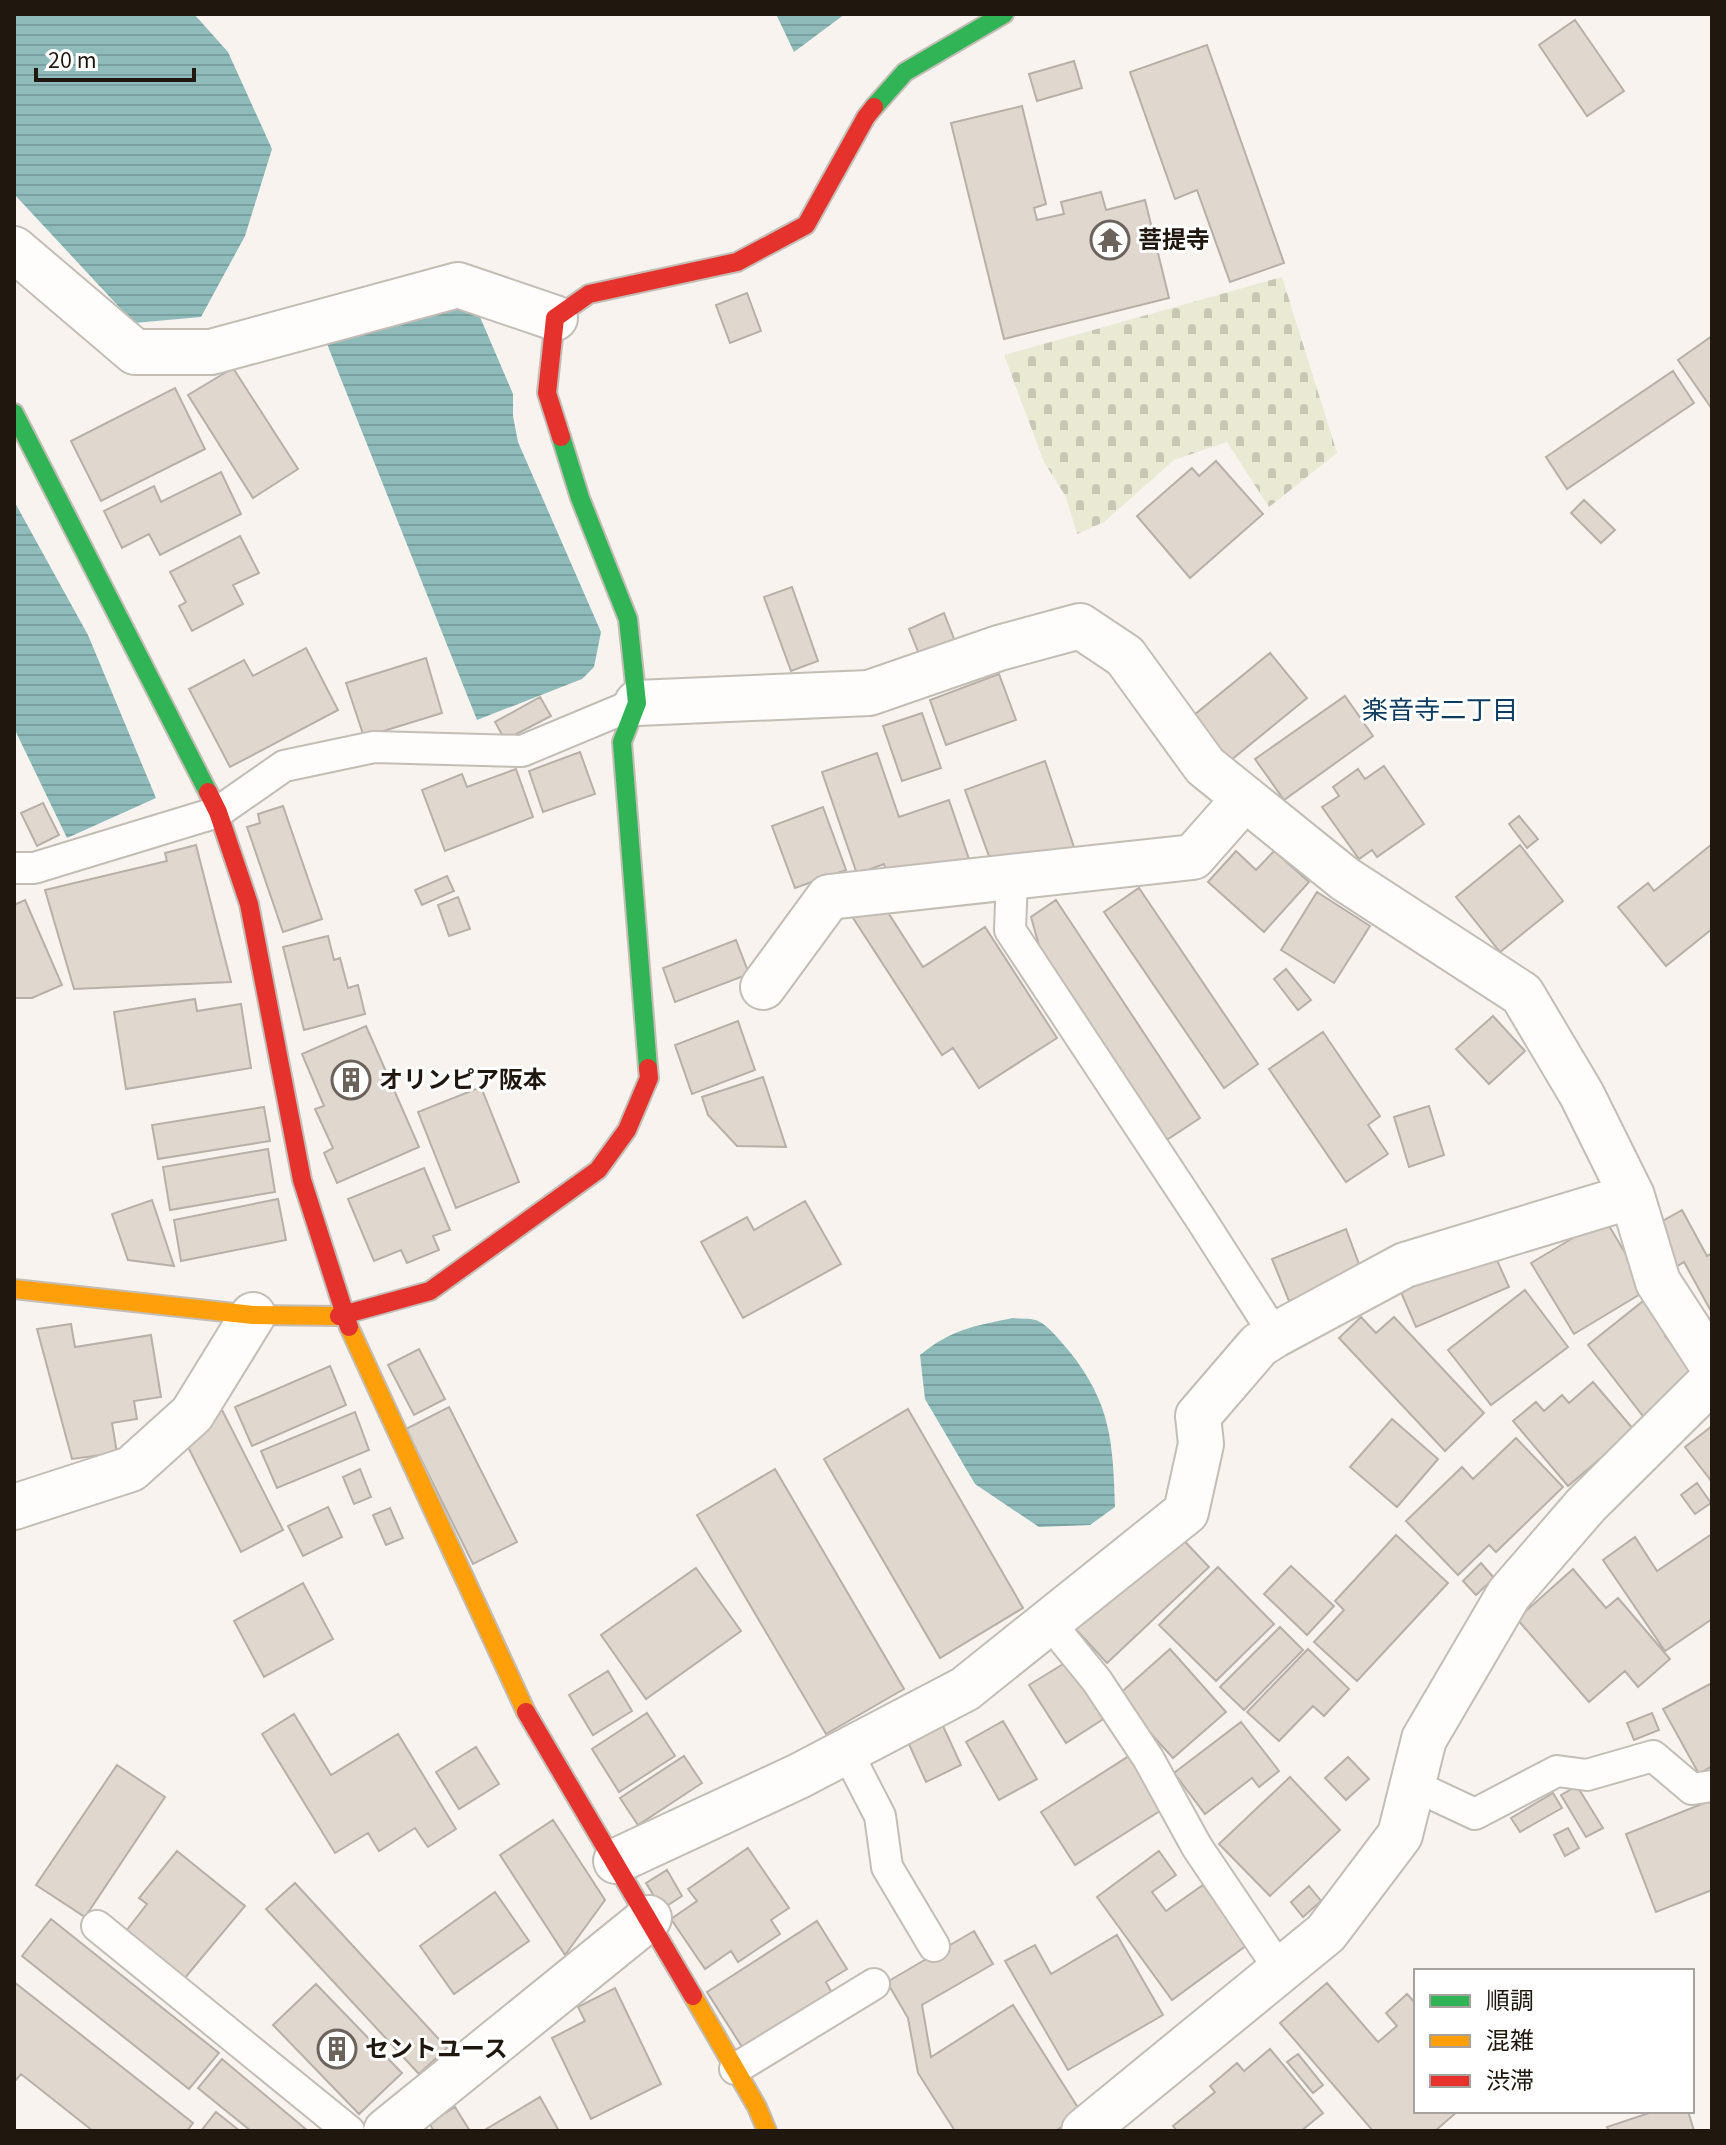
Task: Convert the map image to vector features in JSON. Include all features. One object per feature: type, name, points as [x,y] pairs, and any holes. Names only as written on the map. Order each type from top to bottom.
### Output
[{"type":"street","points":[[14,1289],[253,1315],[344,1316],[430,1291],[598,1170],[627,1130],[649,1078],[622,742],[637,703],[628,619],[580,498],[547,393],[555,318],[589,294],[737,262],[806,225],[866,117],[905,72],[1004,14]]},
{"type":"street","points":[[14,249],[135,352],[211,352],[458,285],[555,318]]},
{"type":"street","points":[[14,413],[218,812],[249,904],[302,1180],[344,1316],[518,1698],[649,1918],[767,2131]]},
{"type":"street","points":[[637,703],[869,693],[999,648],[1080,626],[1125,656],[1205,766],[1345,879],[1522,994],[1582,1095],[1632,1196],[1658,1282],[1712,1365]]},
{"type":"street","points":[[763,987],[829,897],[1193,857],[1245,798]]},
{"type":"street","points":[[616,1861],[847,1752],[965,1689],[1049,1622],[1186,1512],[1201,1444],[1198,1416],[1259,1345],[1405,1265],[1632,1196]]},
{"type":"street","points":[[14,1507],[131,1469],[192,1414],[253,1315]]},
{"type":"street","points":[[1084,2131],[1326,1933],[1400,1835],[1424,1739],[1509,1594],[1586,1505],[1712,1380]]},
{"type":"street","points":[[386,2131],[649,1918]]},
{"type":"lane","points":[[14,868],[34,868],[218,812],[284,766],[374,747],[522,751],[637,703]]},
{"type":"lane","points":[[1012,877],[1010,930],[1275,1335]]},
{"type":"lane","points":[[1049,1622],[1097,1681],[1148,1758],[1197,1847],[1280,1970]]},
{"type":"lane","points":[[847,1752],[880,1816],[887,1867],[934,1946]]},
{"type":"lane","points":[[1413,1785],[1475,1814],[1557,1771],[1587,1775],[1653,1756],[1692,1789],[1712,1786]]},
{"type":"lane","points":[[97,1926],[349,2131]]},
{"type":"lane","points":[[735,2069],[874,1984]]},
{"type":"green space","points":[[1282,277],[1337,453],[1269,507],[1227,442],[1174,460],[1104,522],[1077,534],[1066,497],[1044,462],[1004,355]]},
{"type":"water","points":[[14,14],[194,14],[228,52],[272,149],[245,236],[201,317],[134,323],[14,194]]},
{"type":"water","points":[[776,14],[845,14],[794,52]]},
{"type":"water","points":[[474,303],[513,394],[518,442],[601,632],[594,667],[582,679],[477,720],[325,339]]},
{"type":"water","points":[[14,501],[88,635],[156,798],[67,838],[14,728]]},
{"type":"water","points":[[1013,1318],[1035,1320],[1051,1330],[1083,1370],[1101,1406],[1111,1443],[1115,1507],[1090,1525],[1039,1527],[975,1484],[925,1399],[920,1355],[953,1334]]},
{"type":"building","points":[[1575,20],[1624,91],[1587,116],[1539,45]]},
{"type":"building","points":[[1207,45],[1284,263],[1230,282],[1197,190],[1175,199],[1130,72]]},
{"type":"building","points":[[1074,61],[1082,88],[1037,101],[1029,74]]},
{"type":"building","points":[[1022,106],[1046,204],[1034,208],[1037,220],[1064,214],[1061,202],[1101,192],[1106,210],[1145,200],[1169,298],[1004,339],[951,123]]},
{"type":"building","points":[[747,293],[761,331],[730,343],[716,305]]},
{"type":"building","points":[[1712,336],[1712,409],[1678,360]]},
{"type":"building","points":[[233,368],[298,469],[253,498],[188,395]]},
{"type":"building","points":[[1673,371],[1694,403],[1567,489],[1546,457]]},
{"type":"building","points":[[175,388],[205,449],[101,501],[71,441]]},
{"type":"building","points":[[1216,461],[1263,514],[1190,578],[1137,516],[1192,468],[1199,476]]},
{"type":"building","points":[[221,472],[241,514],[160,555],[149,534],[122,548],[104,511],[154,486],[161,502]]},
{"type":"building","points":[[1584,500],[1615,530],[1601,543],[1571,513]]},
{"type":"building","points":[[240,536],[259,573],[233,585],[243,604],[192,631],[179,606],[186,602],[170,572]]},
{"type":"building","points":[[792,587],[818,661],[791,671],[764,597]]},
{"type":"building","points":[[944,613],[956,644],[921,659],[909,629]]},
{"type":"building","points":[[306,648],[338,710],[230,767],[189,689],[244,660],[253,676]]},
{"type":"building","points":[[1270,653],[1307,698],[1225,765],[1188,720]]},
{"type":"building","points":[[426,658],[442,713],[364,737],[346,683]]},
{"type":"building","points":[[999,674],[1016,720],[946,745],[930,700]]},
{"type":"building","points":[[1345,696],[1373,736],[1284,800],[1255,759]]},
{"type":"building","points":[[540,697],[551,716],[505,740],[495,722]]},
{"type":"building","points":[[922,713],[941,768],[902,781],[883,726]]},
{"type":"building","points":[[580,752],[595,794],[543,812],[529,771]]},
{"type":"building","points":[[877,753],[899,817],[949,800],[971,865],[887,874],[884,864],[857,874],[822,772]]},
{"type":"building","points":[[1045,761],[1076,853],[994,870],[965,790]]},
{"type":"building","points":[[1384,766],[1424,824],[1377,857],[1372,850],[1359,859],[1322,807],[1339,796],[1333,787],[1358,769],[1365,779]]},
{"type":"building","points":[[516,769],[533,817],[445,851],[422,790],[462,774],[467,787]]},
{"type":"building","points":[[43,803],[59,835],[37,846],[21,813]]},
{"type":"building","points":[[283,806],[322,919],[283,932],[247,827],[260,823],[258,814]]},
{"type":"building","points":[[823,807],[846,870],[795,888],[772,826]]},
{"type":"building","points":[[1519,816],[1538,839],[1527,848],[1509,824]]},
{"type":"building","points":[[1712,844],[1712,929],[1666,966],[1618,907],[1648,883],[1654,891]]},
{"type":"building","points":[[196,845],[231,982],[74,989],[45,890],[167,861],[165,853]]},
{"type":"building","points":[[1520,845],[1563,901],[1500,952],[1456,897]]},
{"type":"building","points":[[1236,851],[1256,870],[1274,851],[1309,882],[1264,932],[1208,882]]},
{"type":"building","points":[[447,876],[454,891],[422,905],[415,890]]},
{"type":"building","points":[[1139,888],[1258,1064],[1224,1088],[1104,912]]},
{"type":"building","points":[[1317,892],[1370,926],[1334,983],[1281,950]]},
{"type":"building","points":[[458,897],[470,929],[449,936],[438,905]]},
{"type":"building","points":[[25,900],[62,985],[32,998],[14,998],[14,905]]},
{"type":"building","points":[[880,900],[923,967],[985,927],[1057,1038],[979,1088],[953,1048],[942,1055],[853,918]]},
{"type":"building","points":[[1056,900],[1200,1118],[1162,1143],[1045,967],[1031,917]]},
{"type":"building","points":[[328,936],[334,960],[340,958],[348,988],[358,985],[365,1014],[304,1030],[283,947]]},
{"type":"building","points":[[736,940],[749,974],[675,1002],[663,968]]},
{"type":"building","points":[[1286,969],[1311,1000],[1298,1010],[1274,979]]},
{"type":"building","points":[[195,999],[197,1011],[241,1004],[251,1068],[126,1089],[114,1012]]},
{"type":"building","points":[[1493,1016],[1525,1051],[1489,1084],[1456,1049]]},
{"type":"building","points":[[738,1021],[755,1070],[692,1094],[675,1045]]},
{"type":"building","name":"オリンピア阪本","points":[[366,1026],[419,1147],[337,1183],[324,1153],[333,1148],[315,1109],[324,1106],[302,1054]]},
{"type":"building","points":[[1323,1032],[1380,1116],[1368,1125],[1388,1154],[1346,1182],[1269,1069]]},
{"type":"building","points":[[763,1077],[786,1147],[737,1146],[708,1115],[702,1097]]},
{"type":"building","points":[[481,1087],[519,1182],[456,1208],[418,1112]]},
{"type":"building","points":[[1429,1106],[1444,1155],[1409,1167],[1394,1117]]},
{"type":"building","points":[[264,1107],[270,1141],[158,1159],[152,1125]]},
{"type":"building","points":[[268,1149],[275,1192],[170,1210],[163,1167]]},
{"type":"building","points":[[424,1168],[450,1230],[433,1236],[439,1250],[407,1263],[401,1250],[374,1261],[348,1199]]},
{"type":"building","points":[[278,1199],[286,1240],[181,1261],[174,1220]]},
{"type":"building","points":[[152,1200],[174,1266],[128,1260],[112,1214]]},
{"type":"building","points":[[805,1201],[841,1264],[743,1318],[701,1242],[747,1217],[754,1230]]},
{"type":"building","points":[[1682,1210],[1707,1256],[1712,1253],[1712,1313],[1684,1262],[1674,1268],[1652,1227]]},
{"type":"building","points":[[1605,1219],[1647,1290],[1574,1334],[1531,1263]]},
{"type":"building","points":[[1346,1229],[1362,1272],[1289,1301],[1272,1259]]},
{"type":"building","points":[[1492,1249],[1509,1287],[1416,1327],[1400,1290]]},
{"type":"building","points":[[1525,1290],[1568,1347],[1491,1405],[1448,1350]]},
{"type":"building","points":[[1652,1294],[1678,1327],[1665,1336],[1698,1379],[1646,1420],[1588,1345]]},
{"type":"building","points":[[1361,1317],[1376,1333],[1394,1317],[1484,1413],[1445,1451],[1339,1338]]},
{"type":"building","points":[[71,1324],[75,1347],[151,1335],[161,1397],[134,1401],[137,1419],[112,1423],[117,1453],[72,1459],[37,1329]]},
{"type":"building","points":[[419,1349],[445,1399],[414,1415],[388,1365]]},
{"type":"building","points":[[330,1366],[346,1405],[252,1446],[235,1407]]},
{"type":"building","points":[[1593,1382],[1634,1430],[1568,1486],[1513,1421],[1536,1402],[1544,1411],[1562,1395],[1569,1403]]},
{"type":"building","points":[[449,1407],[517,1542],[473,1564],[406,1429]]},
{"type":"building","points":[[221,1408],[283,1530],[241,1552],[188,1447]]},
{"type":"building","points":[[908,1409],[1023,1608],[940,1658],[824,1459]]},
{"type":"building","points":[[355,1412],[369,1450],[277,1488],[261,1451]]},
{"type":"building","points":[[1392,1419],[1438,1459],[1397,1507],[1350,1467]]},
{"type":"building","points":[[1712,1426],[1712,1482],[1685,1447]]},
{"type":"building","points":[[1516,1438],[1563,1487],[1496,1552],[1489,1545],[1458,1575],[1406,1521],[1462,1467],[1473,1479]]},
{"type":"building","points":[[360,1469],[371,1497],[354,1504],[343,1477]]},
{"type":"building","points":[[775,1469],[904,1689],[826,1734],[697,1515]]},
{"type":"building","points":[[1697,1483],[1711,1503],[1695,1514],[1681,1495]]},
{"type":"building","points":[[328,1507],[342,1537],[303,1556],[288,1526]]},
{"type":"building","points":[[390,1508],[403,1538],[386,1545],[373,1515]]},
{"type":"building","points":[[1174,1530],[1209,1567],[1107,1663],[1072,1625]]},
{"type":"building","points":[[1712,1534],[1712,1619],[1665,1651],[1603,1560],[1635,1537],[1657,1571]]},
{"type":"building","points":[[1396,1535],[1448,1583],[1357,1681],[1314,1642],[1344,1610],[1335,1601]]},
{"type":"building","points":[[1481,1563],[1494,1578],[1476,1595],[1463,1581]]},
{"type":"building","points":[[1291,1566],[1334,1606],[1307,1635],[1264,1594]]},
{"type":"building","points":[[1218,1567],[1274,1624],[1216,1681],[1159,1625]]},
{"type":"building","points":[[696,1568],[741,1631],[646,1699],[601,1635]]},
{"type":"building","points":[[1573,1569],[1606,1608],[1618,1598],[1670,1659],[1638,1687],[1625,1671],[1589,1702],[1517,1619]]},
{"type":"building","points":[[303,1583],[333,1639],[264,1677],[234,1621]]},
{"type":"building","points":[[1280,1627],[1303,1650],[1244,1710],[1220,1687]]},
{"type":"building","points":[[1170,1649],[1226,1712],[1173,1758],[1117,1696]]},
{"type":"building","points":[[1308,1649],[1349,1689],[1324,1716],[1313,1706],[1279,1741],[1247,1712]]},
{"type":"building","points":[[1068,1661],[1105,1718],[1066,1743],[1029,1685]]},
{"type":"building","points":[[608,1671],[632,1711],[593,1735],[569,1695]]},
{"type":"building","points":[[1712,1683],[1712,1766],[1699,1774],[1663,1709]]},
{"type":"building","points":[[647,1713],[675,1756],[619,1792],[592,1749]]},
{"type":"building","points":[[1652,1713],[1659,1730],[1634,1740],[1627,1723]]},
{"type":"building","points":[[294,1714],[331,1775],[398,1734],[456,1829],[428,1847],[415,1828],[379,1851],[368,1833],[335,1853],[262,1734]]},
{"type":"building","points":[[1003,1721],[1037,1779],[999,1800],[966,1742]]},
{"type":"building","points":[[1241,1722],[1279,1771],[1259,1787],[1252,1778],[1205,1814],[1174,1773]]},
{"type":"building","points":[[943,1726],[961,1765],[926,1782],[908,1742]]},
{"type":"building","points":[[476,1747],[499,1784],[459,1809],[436,1772]]},
{"type":"building","points":[[684,1756],[702,1783],[638,1825],[620,1798]]},
{"type":"building","points":[[1129,1756],[1163,1809],[1075,1865],[1041,1812]]},
{"type":"building","points":[[1348,1757],[1369,1779],[1346,1800],[1325,1778]]},
{"type":"building","points":[[117,1765],[165,1797],[85,1917],[36,1885]]},
{"type":"building","points":[[1290,1777],[1340,1830],[1270,1896],[1219,1844]]},
{"type":"building","points":[[1577,1786],[1603,1828],[1586,1837],[1561,1795]]},
{"type":"building","points":[[1553,1793],[1562,1808],[1520,1832],[1511,1818]]},
{"type":"building","points":[[1712,1800],[1712,1890],[1656,1912],[1626,1834]]},
{"type":"building","points":[[553,1820],[605,1900],[565,1955],[500,1855]]},
{"type":"building","points":[[1568,1828],[1579,1848],[1565,1856],[1554,1835]]},
{"type":"building","points":[[748,1848],[789,1908],[771,1920],[780,1934],[738,1962],[731,1951],[705,1969],[671,1919],[697,1901],[688,1889]]},
{"type":"building","points":[[177,1851],[245,1906],[184,1979],[126,1931],[147,1904],[139,1898]]},
{"type":"building","points":[[1159,1851],[1176,1875],[1152,1892],[1166,1911],[1203,1885],[1247,1945],[1172,2000],[1097,1897]]},
{"type":"building","points":[[667,1870],[682,1896],[662,1909],[646,1883]]},
{"type":"building","points":[[295,1883],[447,2048],[419,2074],[266,1909]]},
{"type":"building","points":[[1309,1886],[1321,1901],[1303,1917],[1291,1902]]},
{"type":"building","points":[[495,1892],[529,1941],[454,1994],[420,1946]]},
{"type":"building","points":[[51,1919],[219,2053],[189,2089],[22,1956]]},
{"type":"building","points":[[817,1921],[847,1969],[826,1982],[832,1993],[744,2050],[707,1992]]},
{"type":"building","points":[[974,1931],[993,1964],[922,2005],[931,2057],[1013,2005],[1082,2114],[1055,2131],[955,2131],[918,2073],[908,2018],[887,1982]]},
{"type":"building","points":[[1117,1935],[1163,2015],[1068,2070],[1005,1961],[1035,1945],[1051,1974]]},
{"type":"building","points":[[14,1982],[193,2123],[187,2131],[93,2131],[21,2074],[14,2082]]},
{"type":"building","points":[[1327,1983],[1378,2042],[1397,2026],[1386,2013],[1407,1994],[1414,2002],[1414,2113],[1456,2113],[1435,2131],[1373,2131],[1280,2023]]},
{"type":"building","name":"セントユース","points":[[316,1984],[402,2073],[359,2114],[273,2025]]},
{"type":"building","points":[[615,1988],[661,2084],[591,2119],[552,2038],[585,2021],[578,2007]]},
{"type":"building","points":[[1270,2049],[1323,2113],[1301,2131],[1177,2131],[1173,2126],[1215,2092],[1210,2086],[1237,2063],[1244,2071]]},
{"type":"building","points":[[1298,2054],[1323,2085],[1313,2093],[1287,2062]]},
{"type":"building","points":[[222,2059],[308,2131],[251,2131],[198,2088]]},
{"type":"building","points":[[540,2097],[559,2131],[483,2131]]},
{"type":"building","points":[[455,2107],[470,2131],[434,2131],[429,2123]]},
{"type":"building","points":[[216,2112],[240,2131],[201,2131]]},
{"type":"building","points":[[1649,2113],[1689,2113],[1694,2131],[1609,2131],[1607,2127]]},
{"type":"traffic: fast","points":[[874,107],[905,72],[1004,14]]},
{"type":"traffic: fast","points":[[14,413],[208,792]]},
{"type":"traffic: fast","points":[[561,437],[580,498],[628,619],[637,703],[622,742],[648,1068]]},
{"type":"traffic: slow","points":[[14,1289],[253,1315],[339,1316]]},
{"type":"traffic: slow","points":[[349,1327],[526,1712]]},
{"type":"traffic: slow","points":[[693,1996],[757,2107],[767,2131]]},
{"type":"traffic: jam","points":[[561,437],[547,393],[555,318],[589,294],[737,262],[806,225],[874,107]]},
{"type":"traffic: jam","points":[[208,792],[218,812],[249,904],[302,1180],[349,1327]]},
{"type":"traffic: jam","points":[[339,1316],[430,1291],[598,1170],[627,1130],[649,1078],[648,1068]]},
{"type":"traffic: jam","points":[[526,1712],[693,1996]]},
{"type":"place","name":"菩提寺","points":[[1110,240]]},
{"type":"place","name":"オリンピア阪本","points":[[351,1080]]},
{"type":"place","name":"セントユース","points":[[337,2049]]},
{"type":"district","name":"楽音寺二丁目","points":[[1440,710]]}]
